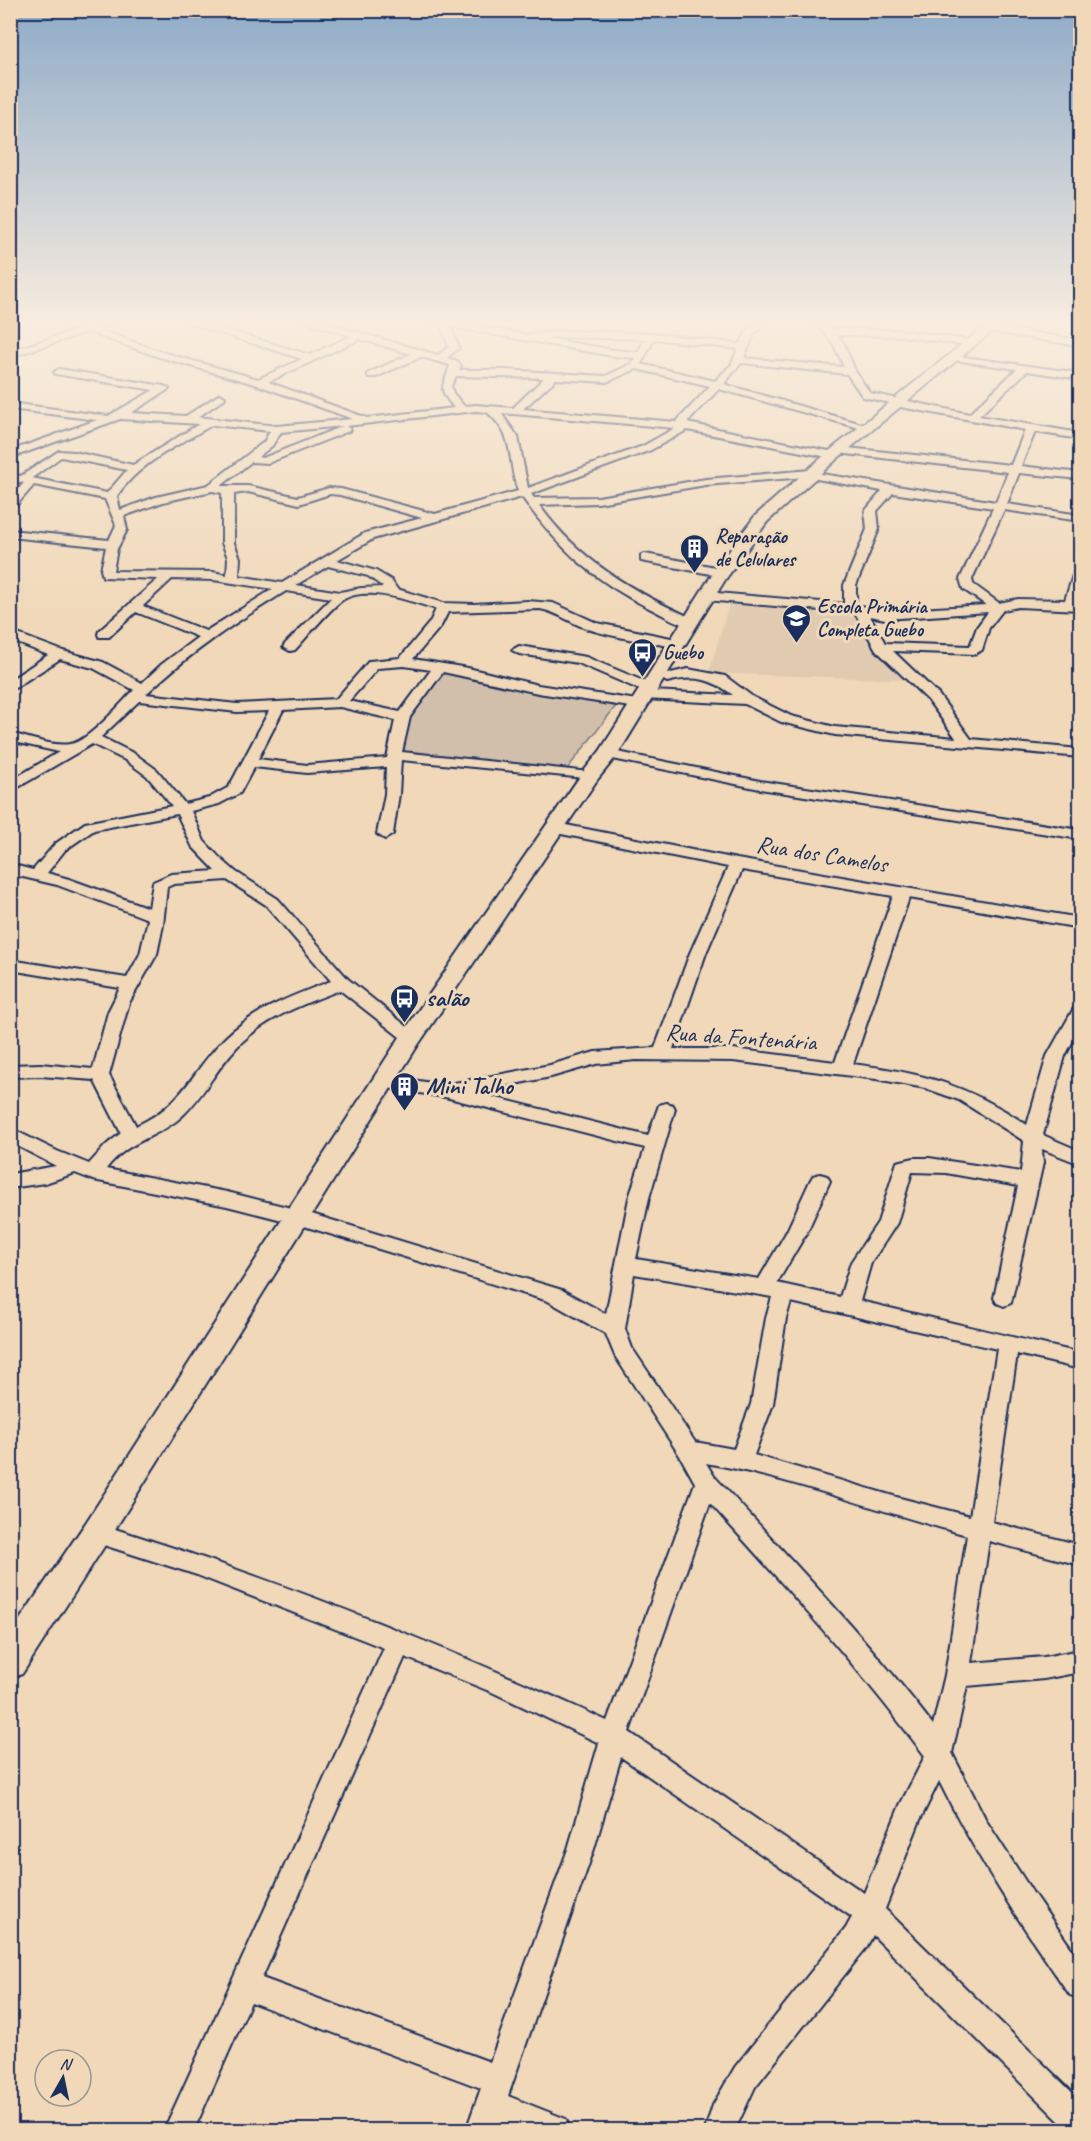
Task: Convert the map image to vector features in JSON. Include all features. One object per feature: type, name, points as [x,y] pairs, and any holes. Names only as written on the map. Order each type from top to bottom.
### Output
[{"type":"street","points":[[10,455],[98,421]]},
{"type":"street","points":[[198,421],[277,429],[366,421]]},
{"type":"street","points":[[250,459],[264,460],[281,455],[366,421]]},
{"type":"street","points":[[503,421],[509,427],[515,441],[528,497],[547,526],[591,566],[642,599],[689,622]]},
{"type":"street","points":[[634,421],[683,425],[836,452],[1080,476]]},
{"type":"street","points":[[528,497],[631,455],[686,421]]},
{"type":"street","points":[[846,421],[867,427]]},
{"type":"street","points":[[10,1663],[96,1533],[382,1081],[590,776],[608,754],[722,572],[761,519],[874,421]]},
{"type":"street","points":[[988,421],[1080,436]]},
{"type":"street","points":[[208,423],[136,469],[111,497],[110,503],[119,514],[121,531],[112,544],[106,574],[233,578],[340,596],[363,590],[391,590],[444,608],[481,609],[517,604],[555,607],[580,621],[598,627],[676,643]]},
{"type":"street","points":[[998,608],[967,586],[966,579],[1000,506],[1031,428]]},
{"type":"street","points":[[212,488],[268,444],[277,429]]},
{"type":"street","points":[[10,506],[21,480],[59,454],[74,455],[136,469]]},
{"type":"street","points":[[10,788],[92,738],[139,693],[207,636],[282,586],[369,536],[509,498],[598,500],[706,482],[813,472],[890,489],[1080,518]]},
{"type":"street","points":[[21,480],[111,497]]},
{"type":"street","points":[[119,514],[159,499],[212,488],[228,491],[248,489],[299,501],[329,491],[341,492],[433,518]]},
{"type":"street","points":[[890,489],[871,511],[873,529],[850,585],[855,609],[881,647],[933,697],[967,743]]},
{"type":"street","points":[[228,491],[228,543],[234,558],[233,578]]},
{"type":"street","points":[[10,544],[16,533],[112,544]]},
{"type":"street","points":[[645,558],[722,572]]},
{"type":"street","points":[[327,562],[375,575],[388,583],[391,590]]},
{"type":"street","points":[[706,596],[855,609],[885,615],[975,611],[1018,603],[1075,605],[1080,572]]},
{"type":"street","points":[[104,634],[170,575]]},
{"type":"street","points":[[290,647],[340,596]]},
{"type":"street","points":[[134,607],[207,636]]},
{"type":"street","points":[[404,662],[436,623],[444,608]]},
{"type":"street","points":[[881,647],[975,650],[983,627],[998,608]]},
{"type":"street","points":[[10,635],[57,654],[98,665],[139,693],[237,708],[340,704],[403,717]]},
{"type":"street","points":[[519,650],[581,660],[643,696]]},
{"type":"street","points":[[10,687],[57,654]]},
{"type":"street","points":[[340,704],[374,664],[381,662],[404,662],[468,672],[538,689],[595,696],[748,700]]},
{"type":"street","points":[[385,834],[392,794],[394,759],[403,717],[439,669]]},
{"type":"street","points":[[668,678],[688,673],[720,679],[748,700],[786,719],[835,731],[1080,753]]},
{"type":"street","points":[[38,874],[60,847],[90,826],[182,809],[214,801],[235,790],[277,708]]},
{"type":"street","points":[[10,737],[51,747],[75,749]]},
{"type":"street","points":[[92,738],[130,757],[153,773],[182,809],[197,843],[230,875],[272,902],[342,983],[411,1037]]},
{"type":"street","points":[[608,754],[760,785],[1080,835]]},
{"type":"street","points":[[249,762],[307,769],[394,759],[590,776]]},
{"type":"street","name":"Rua dos Camelos","points":[[556,828],[737,864],[1080,923]]},
{"type":"street","points":[[662,1054],[698,953],[737,864]]},
{"type":"street","points":[[10,869],[38,874],[110,902],[156,916]]},
{"type":"street","points":[[132,1136],[100,1076],[106,1061],[114,1020],[121,999],[144,966],[150,950],[161,882],[171,879],[230,875]]},
{"type":"street","points":[[842,1069],[903,891]]},
{"type":"street","points":[[10,965],[130,984]]},
{"type":"street","points":[[10,1181],[85,1170],[132,1136],[176,1111],[230,1043],[249,1027],[299,1001],[342,983]]},
{"type":"street","points":[[1004,1298],[1033,1163],[1033,1138],[1056,1056],[1080,1012]]},
{"type":"street","name":"Rua da Fontenária","points":[[382,1081],[444,1091],[551,1071],[595,1058],[662,1054],[733,1055],[928,1083],[965,1096],[996,1113],[1033,1138],[1080,1158]]},
{"type":"street","points":[[10,1071],[40,1070],[100,1076]]},
{"type":"street","points":[[444,1091],[654,1144]]},
{"type":"street","points":[[666,1109],[639,1198],[620,1290],[615,1329],[622,1350],[688,1450],[706,1483],[837,1626],[893,1693],[939,1754],[978,1831],[1023,1903],[1080,1985]]},
{"type":"street","points":[[10,1134],[50,1156],[85,1170],[226,1199],[295,1216],[555,1295],[615,1329]]},
{"type":"street","points":[[848,1306],[861,1262],[887,1223],[904,1167],[916,1165],[962,1169],[1028,1180]]},
{"type":"street","points":[[741,1460],[762,1404],[774,1329],[774,1290],[820,1181]]},
{"type":"street","points":[[626,1265],[774,1290],[1080,1361]]},
{"type":"street","points":[[720,2130],[724,2116],[745,2077],[856,1938],[870,1913],[909,1814],[939,1754],[957,1675],[1008,1344]]},
{"type":"street","points":[[688,1450],[741,1460],[981,1530],[1080,1555]]},
{"type":"street","points":[[490,2105],[581,1849],[614,1737],[706,1483]]},
{"type":"street","points":[[96,1533],[201,1566],[399,1643],[503,1685],[614,1737],[870,1913],[1080,2121]]},
{"type":"street","points":[[179,2130],[399,1643]]},
{"type":"street","points":[[957,1675],[1044,1668],[1080,1660]]},
{"type":"street","points":[[244,1985],[490,2105],[555,2130]]},
{"type":"shaded area","name":"Escola Primária Completa Guebo","points":[[729,604],[856,614],[886,662],[913,680],[709,673]]},
{"type":"shaded area","points":[[441,672],[619,702],[564,773],[403,754],[398,751],[408,717]]},
{"type":"place","name":"Reparação de Celulares","points":[[694,574]]},
{"type":"place","name":"Escola Primária Completa Guebo","points":[[796,644]]},
{"type":"place","name":"Guebo","points":[[642,678]]},
{"type":"place","name":"salão","points":[[405,1024]]},
{"type":"place","name":"Mini Talho","points":[[405,1112]]}]
